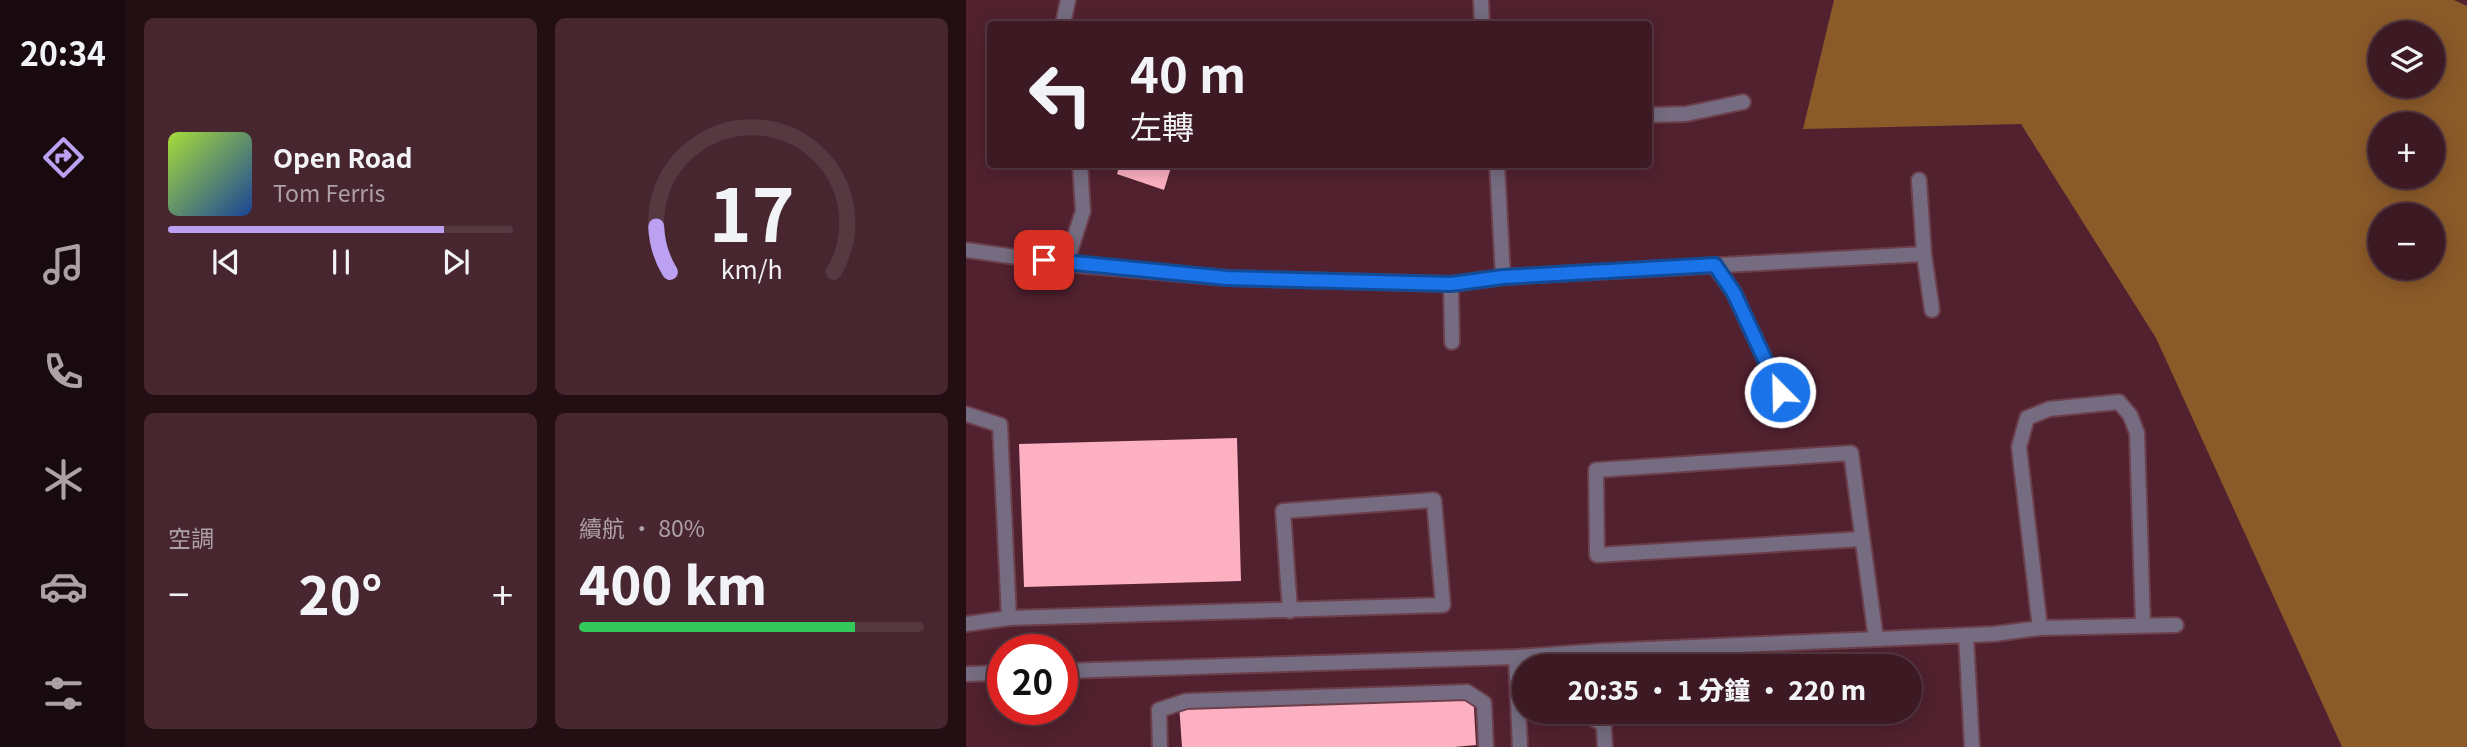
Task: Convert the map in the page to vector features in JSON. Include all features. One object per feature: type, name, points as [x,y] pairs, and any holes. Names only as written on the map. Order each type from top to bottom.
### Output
[{"type":"lane","points":[[1064,21],[1068,0]]},
{"type":"lane","points":[[1481,0],[1482,21]]},
{"type":"lane","points":[[1652,115],[1698,112],[1743,102]]},
{"type":"lane","points":[[1066,264],[1083,211],[1080,168]]},
{"type":"lane","points":[[1497,168],[1503,277]]},
{"type":"lane","points":[[1919,180],[1924,254],[1932,310]]},
{"type":"lane","points":[[966,250],[1066,264],[1227,278],[1451,284],[1503,277],[1924,254]]},
{"type":"lane","points":[[1715,265],[1734,293],[1780,392]]},
{"type":"lane","points":[[1451,284],[1452,342]]},
{"type":"lane","points":[[2040,628],[2019,447],[2027,418],[2049,409],[2119,402],[2130,415],[2137,433],[2143,625]]},
{"type":"lane","points":[[966,414],[1000,425],[1009,618]]},
{"type":"lane","points":[[1861,539],[1597,555],[1596,470],[1851,453],[1876,639]]},
{"type":"lane","points":[[966,624],[1009,618],[1290,611],[1443,606],[1434,500],[1283,511],[1290,611]]},
{"type":"lane","points":[[1558,654],[1994,634],[2040,628],[2176,625]]},
{"type":"lane","points":[[1966,635],[1972,747]]},
{"type":"lane","points":[[1078,671],[1512,657]]},
{"type":"lane","points":[[966,674],[987,673]]},
{"type":"lane","points":[[1160,747],[1159,710],[1186,701],[1467,692],[1484,704],[1486,747]]},
{"type":"lane","points":[[1520,724],[1520,747]]},
{"type":"lane","points":[[1603,724],[1605,747]]},
{"type":"shaded area","points":[[1834,0],[2454,0],[2467,6],[2467,747],[2342,747],[2156,338],[2021,124],[1803,129]]},
{"type":"building","points":[[1119,168],[1171,168],[1164,190],[1117,174]]},
{"type":"building","points":[[1237,438],[1241,581],[1024,587],[1019,444]]},
{"type":"building","points":[[1473,691],[1476,745],[1182,747],[1179,704]]},
{"type":"route","points":[[1044,260],[1227,278],[1331,279],[1419,284],[1715,265],[1734,293],[1780,392]]}]
